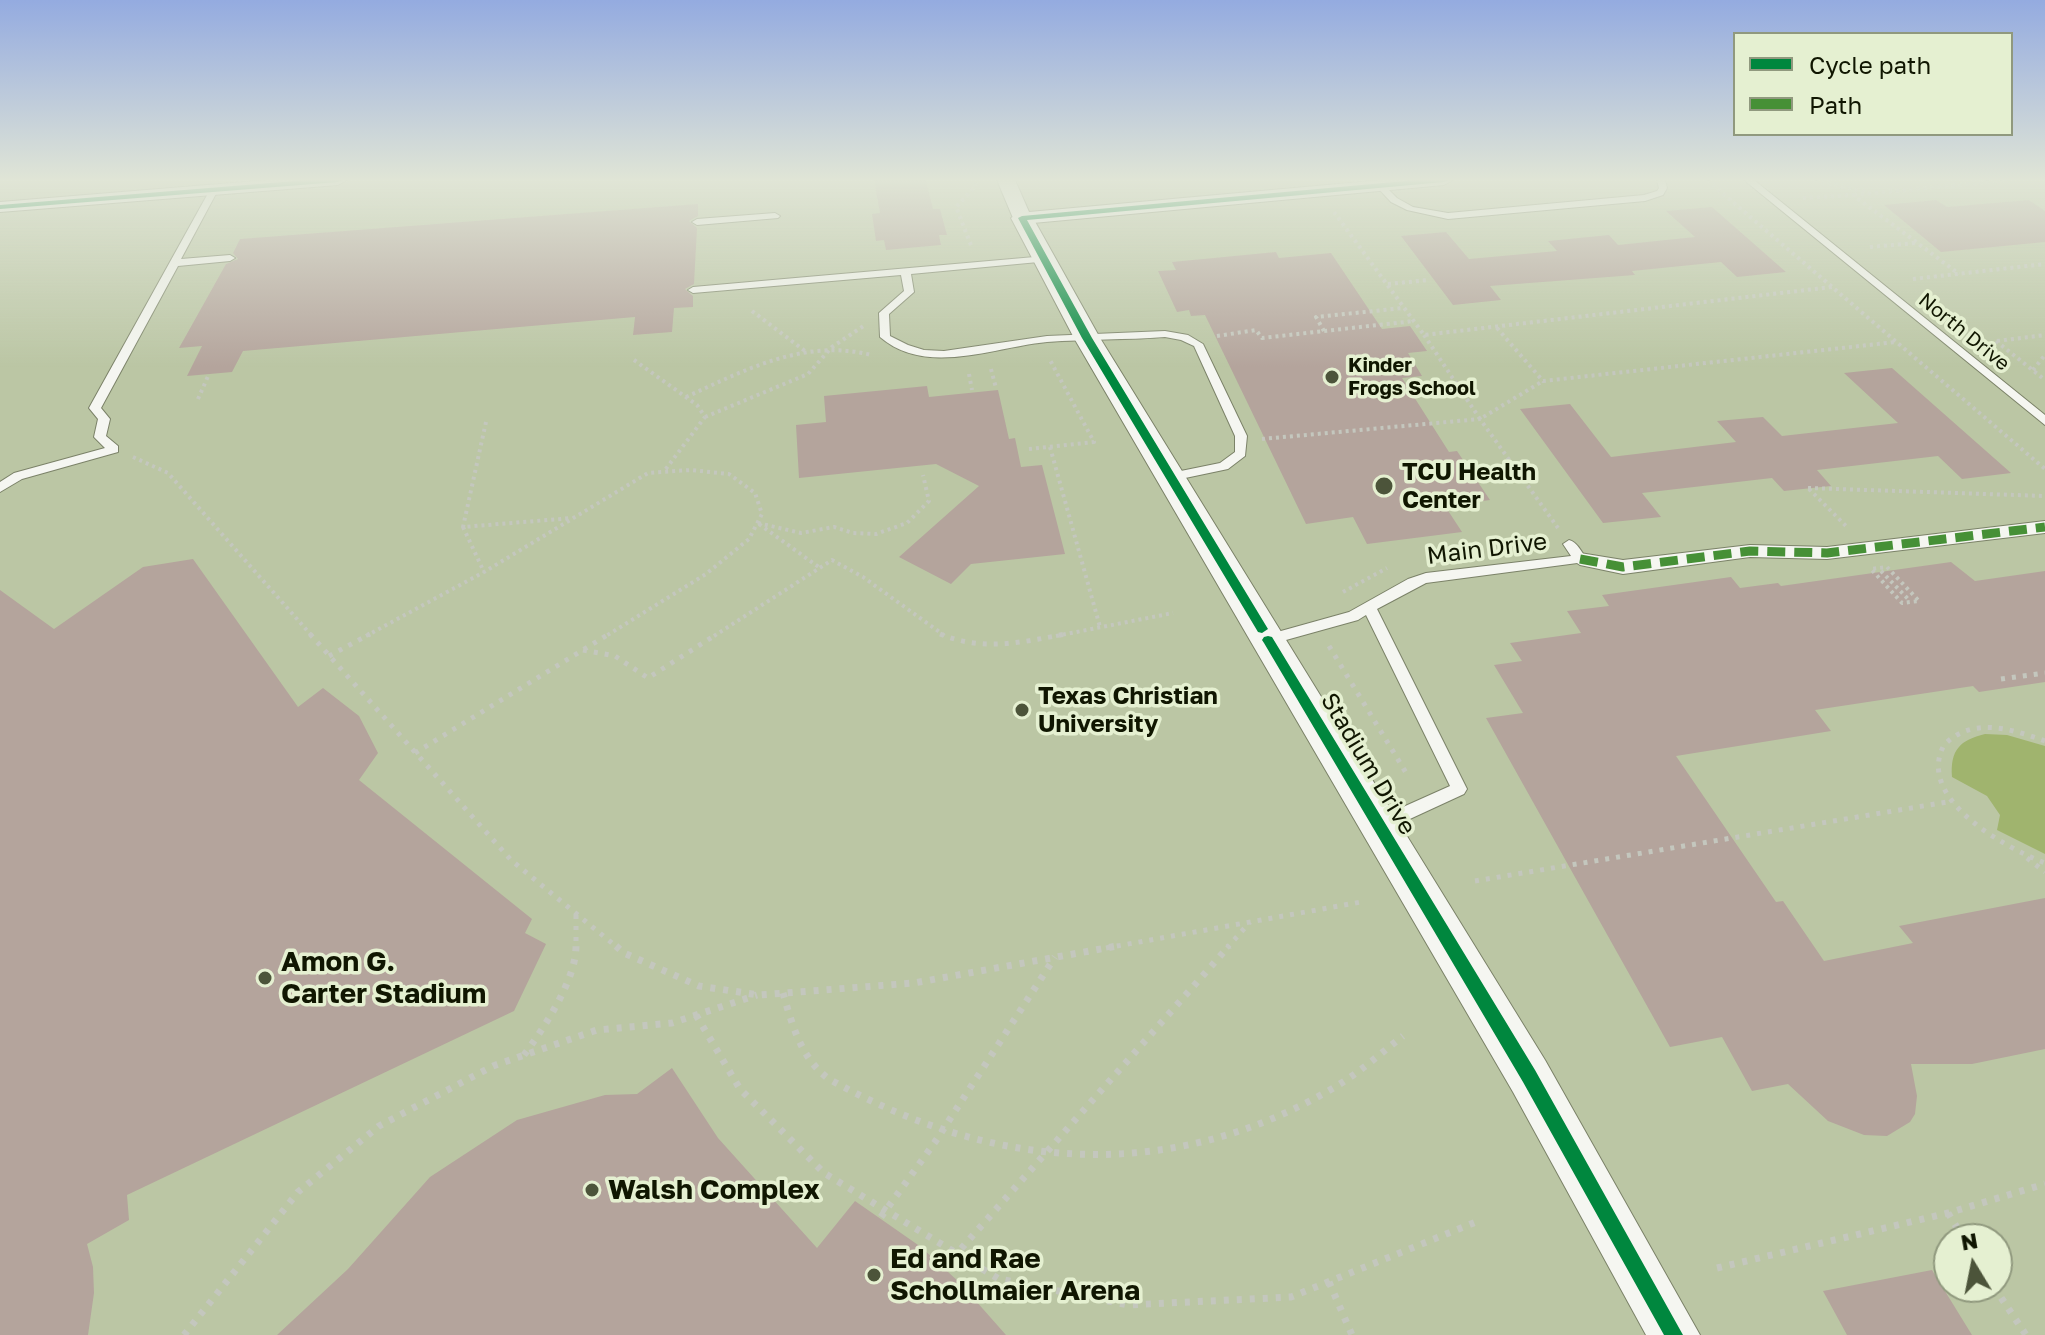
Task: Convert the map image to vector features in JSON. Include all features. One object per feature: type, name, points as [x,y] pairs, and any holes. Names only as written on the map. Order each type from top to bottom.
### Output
[{"type":"street","name":"Stadium Drive","points":[[1036,242],[1087,338],[1529,1076],[1674,1335]]},
{"type":"street","points":[[1574,552],[1623,567],[1750,551],[1827,553],[2045,527]]},
{"type":"lane","points":[[114,449],[100,437],[104,419],[95,408],[185,242]]},
{"type":"lane","name":"North Drive","points":[[1825,242],[2045,421]]},
{"type":"lane","points":[[174,263],[230,258]]},
{"type":"lane","points":[[693,290],[1046,259]]},
{"type":"lane","points":[[906,272],[909,292],[884,313],[885,337],[900,348],[932,355],[974,352],[1044,339],[1165,334],[1184,337],[1198,344],[1241,436],[1241,453],[1224,466],[1171,477]]},
{"type":"lane","points":[[0,488],[18,476],[114,449]]},
{"type":"lane","name":"Main Drive","points":[[1268,640],[1353,616],[1413,582],[1426,578],[1574,552]]},
{"type":"lane","points":[[1369,606],[1459,789],[1380,825]]},
{"type":"path","points":[[959,250],[974,249],[969,242]]},
{"type":"path","points":[[1356,242],[1574,552]]},
{"type":"path","points":[[1780,242],[2045,469]]},
{"type":"path","points":[[1870,247],[1916,243],[1959,274]]},
{"type":"path","points":[[1913,279],[2045,264]]},
{"type":"path","points":[[1387,284],[1429,280]]},
{"type":"path","points":[[1424,335],[1832,287]]},
{"type":"path","points":[[1324,331],[1316,317],[1404,308]]},
{"type":"path","points":[[752,311],[805,351]]},
{"type":"path","points":[[664,472],[705,417],[808,374],[832,347],[884,313]]},
{"type":"path","points":[[1216,336],[1256,330],[1262,338],[1414,321]]},
{"type":"path","points":[[1496,328],[1543,381]]},
{"type":"path","points":[[2045,335],[1996,341],[2045,380]]},
{"type":"path","points":[[1257,439],[1480,419],[1543,381],[1896,342]]},
{"type":"path","points":[[686,397],[805,351],[832,347]]},
{"type":"path","points":[[2033,370],[2045,355]]},
{"type":"path","points":[[634,360],[686,397],[705,417]]},
{"type":"path","points":[[1029,449],[1094,442],[1052,360],[1036,362]]},
{"type":"path","points":[[972,390],[968,374],[991,369],[996,388]]},
{"type":"path","points":[[198,399],[209,374]]},
{"type":"path","points":[[484,572],[463,527],[486,422]]},
{"type":"path","points":[[1050,447],[1100,627]]},
{"type":"path","points":[[114,449],[168,473],[511,860],[624,953],[699,986],[759,995]]},
{"type":"path","points":[[329,656],[484,572],[648,473],[691,470],[729,474],[755,493],[762,514],[749,539],[706,574],[415,753]]},
{"type":"path","points":[[758,523],[801,533],[834,527],[853,533],[876,534],[907,523],[929,501],[923,475]]},
{"type":"path","points":[[1855,535],[1808,488],[2045,496]]},
{"type":"path","points":[[463,527],[577,518]]},
{"type":"path","points":[[758,523],[820,568]]},
{"type":"path","points":[[582,650],[615,656],[648,678],[832,560],[863,577],[942,635],[977,645],[1003,646],[1173,613]]},
{"type":"path","points":[[1875,574],[1902,603],[1919,601],[1891,572]]},
{"type":"path","points":[[1883,573],[1910,602]]},
{"type":"path","points":[[1318,628],[1408,776]]},
{"type":"path","points":[[2001,679],[2045,673]]},
{"type":"path","points":[[2045,741],[2018,731],[1983,726],[1955,733],[1940,750],[1939,773],[1953,801],[1983,831],[2045,872]]},
{"type":"path","points":[[1475,881],[1953,801]]},
{"type":"path","points":[[2023,855],[2045,863]]},
{"type":"path","points":[[184,1335],[298,1192],[379,1126],[493,1066],[597,1030],[672,1023],[759,995],[914,983],[1361,902]]},
{"type":"path","points":[[524,1056],[542,1030],[576,962],[576,914]]},
{"type":"path","points":[[944,1268],[1250,921]]},
{"type":"path","points":[[883,1213],[941,1132],[1055,957]]},
{"type":"path","points":[[783,993],[794,1033],[822,1074],[941,1132],[1044,1155],[1133,1156],[1228,1135],[1326,1092],[1403,1036]]},
{"type":"path","points":[[696,1015],[740,1089],[824,1173],[883,1213],[999,1279],[1128,1305],[1291,1297],[1476,1222]]},
{"type":"path","points":[[1717,1268],[1948,1213],[2045,1184]]},
{"type":"path","points":[[1948,1213],[1954,1223]]},
{"type":"path","points":[[1329,1282],[1352,1335]]},
{"type":"path","points":[[2005,1303],[2026,1335]]},
{"type":"green space","points":[[1985,734],[2007,735],[2045,746],[2045,854],[1997,830],[2000,815],[1987,796],[1952,777],[1953,760],[1958,748],[1969,739]]},
{"type":"building","points":[[238,242],[696,242],[694,284],[685,289],[693,296],[693,307],[674,308],[672,332],[633,335],[635,317],[243,351],[232,372],[187,376],[202,346],[179,348],[226,264],[238,259],[233,253]]},
{"type":"building","points":[[884,242],[940,242],[941,245],[886,250]]},
{"type":"building","points":[[1406,242],[1455,242],[1469,259],[1557,251],[1549,242],[1616,242],[1618,245],[1752,242],[1786,272],[1737,277],[1721,262],[1632,271],[1635,275],[1490,286],[1501,300],[1453,305]]},
{"type":"building","points":[[1929,242],[2042,242],[1941,252]]},
{"type":"building","points":[[1276,252],[1279,258],[1331,253],[1382,329],[1410,326],[1427,351],[1408,353],[1422,376],[1402,378],[1449,452],[1457,451],[1490,500],[1445,506],[1462,532],[1367,544],[1353,517],[1306,524],[1205,315],[1191,316],[1189,310],[1177,312],[1158,271],[1176,270],[1172,262]]},
{"type":"building","points":[[1892,368],[2011,473],[1962,479],[1938,456],[1817,470],[1831,486],[1784,491],[1772,478],[1642,493],[1661,517],[1603,523],[1520,409],[1570,404],[1611,457],[1736,442],[1717,421],[1763,417],[1782,436],[1898,423],[1844,373]]},
{"type":"building","points":[[927,386],[929,397],[998,390],[1009,439],[1015,438],[1021,467],[1042,465],[1065,554],[971,564],[951,584],[899,557],[979,486],[936,464],[799,478],[796,425],[826,422],[824,396]]},
{"type":"building","name":"Amon G. Carter Stadium","points":[[193,559],[298,707],[323,688],[359,716],[378,753],[359,780],[532,919],[525,933],[546,944],[514,1011],[127,1195],[129,1220],[87,1244],[93,1267],[94,1293],[88,1335],[0,1335],[0,590],[54,629],[143,567]]},
{"type":"building","points":[[1951,562],[1975,581],[2045,571],[2045,682],[1979,692],[1973,686],[1815,710],[1831,731],[1676,756],[1776,902],[1783,901],[1824,961],[1913,943],[1899,926],[2045,898],[2045,1049],[1972,1064],[1911,1064],[1917,1096],[1915,1114],[1910,1122],[1887,1136],[1864,1135],[1828,1121],[1788,1084],[1752,1091],[1722,1037],[1670,1047],[1486,718],[1523,713],[1494,665],[1522,661],[1510,643],[1581,633],[1567,611],[1609,606],[1602,595],[1731,577],[1740,588],[1778,583],[1781,586]]},
{"type":"building","name":"Walsh Complex","points":[[672,1068],[718,1138],[817,1248],[855,1201],[921,1247],[960,1283],[1006,1335],[277,1335],[348,1269],[430,1177],[517,1120],[605,1095],[637,1094]]},
{"type":"building","points":[[1932,1270],[1933,1303],[1952,1303],[1972,1335],[1847,1335],[1823,1291]]},
{"type":"marked path","points":[[1580,559],[1623,567],[1750,551],[1827,553],[2045,527]]},
{"type":"cycle path","points":[[1035,242],[1087,338],[1262,629]]},
{"type":"cycle path","points":[[1268,640],[1529,1076],[1674,1335]]},
{"type":"place","name":"Kinder Frogs School","points":[[1332,377]]},
{"type":"place","name":"TCU Health Center","points":[[1384,486]]},
{"type":"place","name":"Texas Christian University","points":[[1022,710]]},
{"type":"place","name":"Amon G. Carter Stadium","points":[[265,978]]},
{"type":"place","name":"Walsh Complex","points":[[592,1190]]},
{"type":"place","name":"Ed and Rae Schollmaier Arena","points":[[874,1275]]}]
